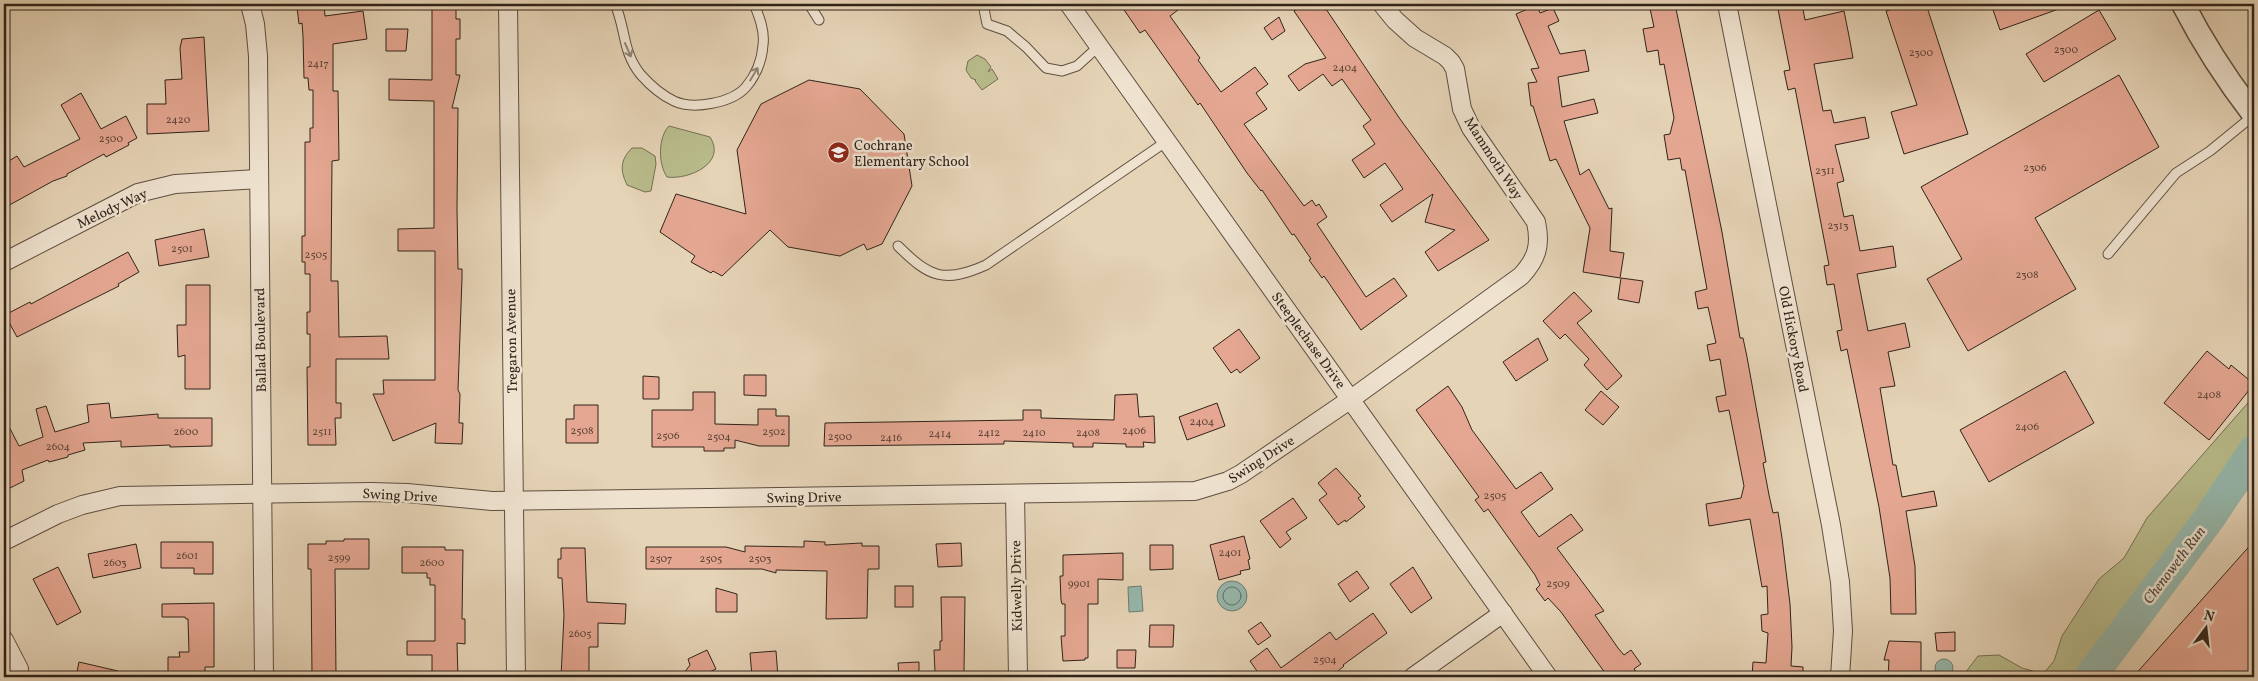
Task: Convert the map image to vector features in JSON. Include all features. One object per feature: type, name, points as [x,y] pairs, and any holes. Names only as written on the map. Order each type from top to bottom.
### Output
[{"type":"street","name":"Ballad Boulevard","points":[[250,4],[255,24],[258,56],[264,677]]},
{"type":"street","name":"Tregaron Avenue","points":[[508,4],[516,677]]},
{"type":"street","name":"Steeplechase Drive","points":[[1069,4],[1548,677]]},
{"type":"street","name":"Mammoth Way","points":[[1382,4],[1395,20],[1415,38],[1445,56],[1451,62],[1455,69],[1462,109],[1471,128],[1536,222],[1538,234],[1537,254]]},
{"type":"street","name":"Old Hickory Road","points":[[1727,4],[1831,525],[1840,582],[1843,631],[1840,677]]},
{"type":"street","points":[[2183,4],[2196,30],[2229,82],[2254,115]]},
{"type":"street","name":"Melody Way","points":[[4,262],[138,193],[175,184],[258,179]]},
{"type":"street","name":"Swing Drive","points":[[4,541],[58,514],[82,505],[120,496],[263,493],[407,493],[460,499],[513,500],[1195,491],[1212,487],[1241,474],[1351,399],[1521,276],[1531,265],[1537,254]]},
{"type":"street","name":"Kidwelly Drive","points":[[1015,494],[1018,677]]},
{"type":"street","points":[[1413,677],[1503,613]]},
{"type":"street","points":[[4,640],[19,670]]},
{"type":"lane","points":[[615,4],[622,19],[625,46],[640,73],[655,90],[675,102],[698,106],[722,101],[745,88],[759,65],[764,43],[754,4]]},
{"type":"lane","points":[[809,4],[819,20]]},
{"type":"lane","points":[[983,4],[987,24],[1007,30],[1026,46],[1046,68],[1062,71],[1077,66],[1099,46]]},
{"type":"lane","points":[[2108,254],[2176,173],[2210,151],[2254,115]]},
{"type":"lane","points":[[898,246],[916,264],[933,274],[951,276],[971,271],[986,264],[1167,141]]},
{"type":"green space","points":[[977,55],[985,59],[991,67],[988,72],[992,69],[998,79],[982,90],[976,80],[971,78],[966,70],[968,61]]},
{"type":"green space","points":[[669,126],[710,137],[714,146],[714,155],[710,162],[695,173],[685,176],[667,177],[662,165],[660,151],[665,131]]},
{"type":"green space","points":[[632,148],[642,148],[655,156],[656,164],[651,191],[645,192],[627,185],[622,165]]},
{"type":"green space","points":[[2254,396],[2254,481],[2122,651],[2105,677],[1962,677],[1978,656],[1999,655],[2022,668],[2043,674],[2054,661],[2062,636],[2099,579],[2124,558],[2147,518]]},
{"type":"water","points":[[1232,581],[1242,586],[1247,596],[1242,606],[1232,611],[1222,606],[1217,596],[1222,586]]},
{"type":"water","points":[[1141,586],[1143,611],[1129,612],[1128,587]]},
{"type":"water","points":[[1940,659],[1948,659],[1953,664],[1951,675],[1940,677],[1935,672],[1935,664]]},
{"type":"building","points":[[299,4],[324,4],[325,16],[363,11],[367,39],[333,44],[333,91],[338,91],[339,160],[332,161],[331,281],[338,281],[339,337],[387,336],[389,359],[336,359],[336,403],[341,403],[341,418],[335,418],[336,445],[308,445],[307,367],[310,367],[310,334],[307,334],[307,312],[310,312],[310,274],[305,274],[305,262],[302,262],[302,236],[305,236],[305,142],[310,142],[310,128],[313,128],[313,90],[309,90],[308,78],[304,78],[302,23],[299,24],[297,7],[299,7]]},
{"type":"building","points":[[1120,4],[1186,4],[1170,16],[1200,58],[1198,60],[1221,92],[1255,67],[1268,84],[1256,93],[1267,109],[1244,124],[1304,206],[1312,200],[1316,206],[1319,204],[1327,217],[1317,224],[1366,297],[1394,278],[1407,296],[1361,330],[1324,276],[1322,278],[1309,260],[1311,259],[1294,234],[1292,235],[1262,190],[1247,173],[1200,103],[1198,105],[1145,30],[1140,33]]},
{"type":"building","points":[[1305,4],[1320,4],[1324,10],[1326,9],[1400,119],[1489,240],[1438,271],[1425,252],[1455,230],[1425,222],[1433,194],[1392,222],[1380,205],[1403,189],[1385,163],[1364,178],[1352,160],[1375,144],[1363,126],[1371,120],[1342,79],[1332,86],[1323,74],[1299,91],[1288,76],[1305,64],[1326,58],[1294,11]]},
{"type":"building","points":[[1649,4],[1675,4],[1722,232],[1740,338],[1743,338],[1747,357],[1766,462],[1763,463],[1769,495],[1773,513],[1778,512],[1790,604],[1791,666],[1803,667],[1803,677],[1752,677],[1753,662],[1766,663],[1768,633],[1762,631],[1761,615],[1768,614],[1767,586],[1762,587],[1750,519],[1709,526],[1706,504],[1741,498],[1744,486],[1729,410],[1719,412],[1716,397],[1726,395],[1720,359],[1710,361],[1707,345],[1716,343],[1708,307],[1698,309],[1695,292],[1707,289],[1685,170],[1682,170],[1680,158],[1668,160],[1664,135],[1670,134],[1674,118],[1664,64],[1660,65],[1658,50],[1647,52],[1643,29],[1654,27]]},
{"type":"building","points":[[1777,4],[1802,4],[1805,20],[1844,11],[1853,58],[1814,64],[1823,111],[1831,110],[1834,123],[1865,117],[1869,138],[1835,145],[1844,181],[1837,183],[1844,217],[1853,215],[1860,251],[1893,246],[1896,267],[1857,274],[1868,331],[1905,323],[1910,347],[1888,352],[1895,386],[1880,388],[1893,465],[1896,465],[1902,497],[1934,491],[1937,506],[1906,511],[1915,566],[1916,614],[1891,614],[1890,578],[1879,507],[1847,349],[1841,351],[1837,331],[1842,330],[1834,284],[1827,285],[1824,266],[1829,265],[1795,88],[1788,90],[1784,71],[1790,70]]},
{"type":"building","points":[[1909,4],[1926,4],[1968,134],[1904,154],[1891,112],[1917,105],[1886,11]]},
{"type":"building","points":[[1991,4],[2067,4],[2067,6],[2000,30]]},
{"type":"building","points":[[1537,5],[1540,13],[1553,8],[1559,21],[1548,26],[1560,54],[1585,50],[1589,71],[1558,77],[1562,107],[1594,99],[1598,113],[1564,121],[1580,175],[1589,169],[1609,209],[1612,208],[1610,251],[1624,253],[1620,278],[1583,272],[1590,228],[1556,159],[1550,161],[1533,106],[1531,106],[1528,83],[1537,82],[1531,69],[1539,68],[1516,14]]},
{"type":"building","points":[[432,9],[456,9],[456,19],[460,19],[460,39],[456,39],[456,75],[460,75],[452,108],[458,108],[458,269],[462,269],[462,278],[458,390],[460,394],[459,423],[463,423],[462,444],[435,443],[436,423],[393,441],[373,394],[384,394],[383,380],[435,380],[435,251],[398,251],[398,229],[434,228],[434,101],[389,100],[389,79],[432,80]]},
{"type":"building","points":[[2099,10],[2116,39],[2044,82],[2026,54]]},
{"type":"building","points":[[1279,17],[1285,31],[1272,40],[1264,28]]},
{"type":"building","points":[[386,29],[408,29],[406,51],[386,51]]},
{"type":"building","points":[[204,37],[209,131],[147,134],[147,104],[166,104],[165,80],[182,79],[180,48],[182,39]]},
{"type":"building","points":[[2119,75],[2159,147],[2035,218],[2076,289],[1968,351],[1927,279],[1962,259],[1921,187]]},
{"type":"building","name":"Cochrane Elementary School","points":[[809,80],[860,89],[904,134],[912,186],[882,244],[867,250],[864,244],[840,256],[788,247],[770,230],[722,276],[713,271],[711,273],[691,262],[695,256],[660,232],[676,194],[746,214],[737,150],[761,104]]},
{"type":"building","points":[[81,93],[101,129],[126,116],[137,138],[128,143],[129,145],[106,157],[104,154],[67,174],[67,176],[53,181],[4,208],[4,164],[17,156],[24,167],[80,139],[61,105]]},
{"type":"building","points":[[204,229],[209,257],[159,266],[155,240]]},
{"type":"building","points":[[128,252],[139,272],[118,284],[119,286],[17,337],[5,315],[30,302],[31,304]]},
{"type":"building","points":[[1621,278],[1643,281],[1639,303],[1618,299]]},
{"type":"building","points":[[186,285],[210,285],[210,389],[185,389],[185,355],[178,357],[177,325],[186,325]]},
{"type":"building","points":[[1574,292],[1592,311],[1577,323],[1622,376],[1607,390],[1584,365],[1589,359],[1565,334],[1560,339],[1543,321]]},
{"type":"building","points":[[1239,329],[1260,358],[1240,373],[1237,369],[1231,373],[1213,348]]},
{"type":"building","points":[[1538,338],[1548,360],[1516,381],[1503,362]]},
{"type":"building","points":[[2207,351],[2229,369],[2231,365],[2254,384],[2209,440],[2164,403]]},
{"type":"building","points":[[2065,371],[2094,423],[1989,482],[1960,430]]},
{"type":"building","points":[[744,375],[766,375],[766,396],[744,395]]},
{"type":"building","points":[[643,376],[659,377],[659,399],[643,399]]},
{"type":"building","points":[[1448,386],[1462,407],[1472,430],[1516,489],[1541,472],[1553,489],[1521,512],[1539,537],[1571,514],[1583,530],[1557,548],[1604,611],[1595,615],[1618,648],[1624,655],[1631,650],[1641,664],[1634,669],[1640,677],[1608,677],[1561,612],[1548,598],[1545,601],[1536,589],[1540,585],[1535,575],[1488,509],[1484,512],[1475,500],[1479,497],[1416,410]]},
{"type":"building","points":[[1601,391],[1619,407],[1603,425],[1585,410]]},
{"type":"building","points":[[693,392],[715,392],[715,424],[758,425],[758,409],[776,409],[776,416],[789,416],[789,446],[759,446],[735,440],[735,448],[724,448],[724,451],[704,451],[704,447],[652,447],[652,410],[693,410]]},
{"type":"building","points":[[1137,394],[1139,417],[1154,416],[1155,443],[1143,442],[1144,447],[1126,447],[1126,444],[1093,443],[1093,447],[1073,447],[1073,443],[1004,441],[1004,444],[824,446],[825,423],[1023,420],[1023,410],[1041,410],[1041,418],[1114,420],[1115,395]]},
{"type":"building","points":[[109,403],[111,418],[158,414],[158,418],[212,418],[212,446],[121,447],[121,441],[83,443],[85,450],[68,455],[68,457],[49,462],[48,460],[22,470],[24,481],[10,488],[8,484],[4,486],[4,417],[19,446],[43,437],[36,409],[46,406],[55,432],[89,422],[87,405]]},
{"type":"building","points":[[1217,403],[1225,426],[1187,440],[1179,417]]},
{"type":"building","points":[[574,405],[598,405],[598,443],[566,443],[566,419],[574,419]]},
{"type":"building","points":[[1336,468],[1361,496],[1358,498],[1365,507],[1346,522],[1345,520],[1338,525],[1319,500],[1327,494],[1318,483]]},
{"type":"building","points":[[1293,498],[1307,518],[1286,532],[1291,539],[1280,548],[1260,521]]},
{"type":"building","points":[[1244,536],[1250,559],[1248,560],[1250,569],[1240,571],[1241,574],[1219,580],[1210,545]]},
{"type":"building","points":[[344,539],[369,539],[369,569],[335,569],[336,677],[312,677],[311,569],[308,569],[308,544],[326,544],[326,541],[344,541]]},
{"type":"building","points":[[804,541],[825,542],[825,545],[862,543],[862,546],[879,546],[879,569],[868,569],[867,618],[826,619],[827,571],[776,570],[776,573],[762,569],[646,569],[646,547],[726,547],[745,552],[745,546],[804,547]]},
{"type":"building","points":[[2254,541],[2254,677],[2133,677]]},
{"type":"building","points":[[161,542],[213,542],[213,574],[194,574],[194,568],[161,568]]},
{"type":"building","points":[[961,543],[962,566],[938,567],[936,544]]},
{"type":"building","points":[[136,544],[141,568],[93,578],[88,554]]},
{"type":"building","points":[[1150,545],[1173,545],[1173,569],[1150,570]]},
{"type":"building","points":[[402,547],[445,547],[445,550],[463,550],[462,619],[465,619],[465,644],[457,643],[458,677],[432,677],[432,655],[407,655],[407,641],[435,641],[435,585],[430,585],[430,578],[427,578],[427,573],[402,573]]},
{"type":"building","points":[[561,548],[585,548],[587,602],[626,604],[625,624],[598,623],[598,647],[589,647],[589,677],[561,677],[564,615],[562,578],[558,578],[558,559],[561,559]]},
{"type":"building","points":[[1123,553],[1123,580],[1098,579],[1098,604],[1088,604],[1088,658],[1085,658],[1085,660],[1063,661],[1061,636],[1065,636],[1065,604],[1062,604],[1061,600],[1060,576],[1063,576],[1063,555]]},
{"type":"building","points":[[58,567],[81,612],[57,625],[33,579]]},
{"type":"building","points":[[1413,567],[1432,598],[1411,613],[1390,584]]},
{"type":"building","points":[[1357,571],[1369,588],[1350,602],[1338,584]]},
{"type":"building","points":[[895,586],[913,586],[913,607],[895,607]]},
{"type":"building","points":[[716,588],[737,594],[737,612],[716,612]]},
{"type":"building","points":[[941,597],[965,597],[964,672],[935,672],[934,650],[940,650],[940,641],[942,641]]},
{"type":"building","points":[[214,603],[214,667],[205,667],[205,677],[180,677],[180,672],[168,672],[168,657],[180,657],[179,652],[189,652],[188,619],[185,617],[162,617],[162,604]]},
{"type":"building","points":[[1373,613],[1387,633],[1343,665],[1338,671],[1342,677],[1261,677],[1250,661],[1267,648],[1281,668],[1330,632],[1336,640]]},
{"type":"building","points":[[1261,622],[1271,636],[1258,645],[1248,631]]},
{"type":"building","points":[[1150,625],[1174,625],[1173,647],[1149,647]]},
{"type":"building","points":[[1955,632],[1955,651],[1937,651],[1935,633]]},
{"type":"building","points":[[1889,641],[1921,642],[1921,677],[1888,677],[1889,660],[1884,660]]},
{"type":"building","points":[[707,650],[716,669],[698,677],[681,677],[690,665],[688,659]]},
{"type":"building","points":[[1117,650],[1136,650],[1135,668],[1117,668]]},
{"type":"building","points":[[776,651],[778,677],[752,677],[750,653]]},
{"type":"building","points":[[79,662],[118,671],[118,677],[76,677]]},
{"type":"building","points":[[919,662],[919,677],[899,677],[898,663]]},
{"type":"waterway","name":"Chenoweth Run","points":[[2090,677],[2208,520],[2254,451]]},
{"type":"place","name":"Cochrane Elementary School","points":[[838,153]]}]
